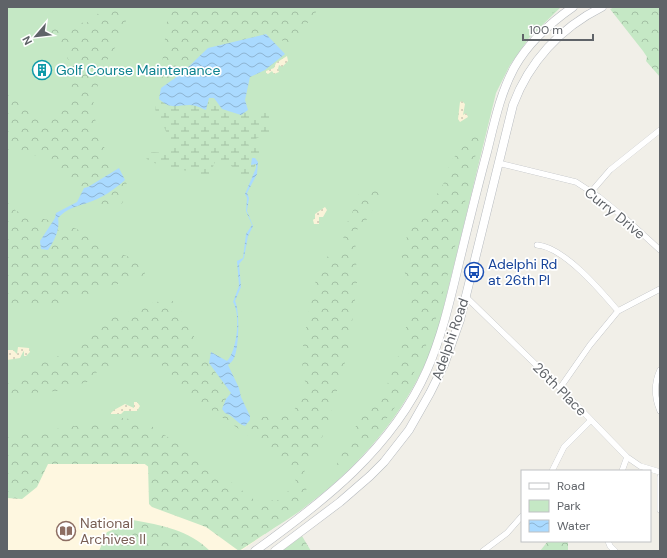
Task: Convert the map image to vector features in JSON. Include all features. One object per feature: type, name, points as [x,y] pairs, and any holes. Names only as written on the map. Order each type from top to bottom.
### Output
[{"type":"main road","name":"Adelphi Road","points":[[255,551],[341,485],[375,450],[411,400],[426,371],[443,329],[495,120],[509,78],[537,37],[554,21],[573,7]]},
{"type":"main road","name":"Adelphi Road","points":[[275,551],[340,502],[370,476],[404,436],[430,393],[444,365],[460,320],[513,105],[522,83],[537,61],[565,31],[602,7]]},
{"type":"street","points":[[591,192],[610,170],[660,130]]},
{"type":"street","name":"Curry Drive","points":[[498,163],[576,182],[626,219],[660,250]]},
{"type":"street","points":[[537,245],[544,245],[559,253],[580,270],[618,311]]},
{"type":"street","points":[[560,388],[590,345],[618,311],[660,288]]},
{"type":"street","name":"26th Place","points":[[465,296],[560,388],[627,457],[640,466],[660,472]]},
{"type":"street","points":[[660,370],[655,386],[656,399],[660,411]]},
{"type":"street","points":[[553,470],[564,448],[591,420]]},
{"type":"street","points":[[622,470],[627,457]]},
{"type":"street","points":[[660,477],[660,510]]},
{"type":"street","points":[[483,551],[507,533],[521,517]]},
{"type":"street","points":[[608,542],[615,551]]},
{"type":"shaded area","points":[[133,427],[265,534],[241,551],[7,551],[7,441]]},
{"type":"green space","points":[[7,7],[561,7],[529,38],[510,65],[496,93],[438,331],[432,349],[407,398],[378,438],[344,475],[296,514],[265,534],[260,530],[217,518],[130,453],[7,466]]},
{"type":"green space","points":[[105,7],[131,7],[118,43],[102,68],[92,109],[103,145],[110,158],[126,177],[127,192],[121,206],[104,206],[77,186],[62,178],[53,159],[7,150],[7,85],[26,106],[38,113],[44,114],[53,114],[66,108],[72,90],[69,62],[60,40],[39,28],[89,22]]},
{"type":"green space","points":[[169,7],[320,7],[291,44],[266,34],[233,43],[182,73],[161,88],[163,54]]},
{"type":"green space","points":[[546,7],[560,7],[543,21],[536,23]]},
{"type":"green space","points":[[615,7],[660,7],[660,77],[646,61],[647,57],[643,51],[610,9]]},
{"type":"green space","points":[[209,98],[214,98],[222,109],[241,114],[248,110],[253,114],[262,110],[271,113],[271,131],[248,143],[249,146],[262,150],[250,179],[239,181],[241,178],[234,168],[219,162],[215,162],[209,176],[157,164],[146,158],[148,153],[156,152],[164,154],[170,150],[171,145],[168,136],[155,111],[159,99],[170,105],[192,105],[206,109]]},
{"type":"green space","points":[[481,131],[455,247],[433,330],[404,395],[359,456],[326,486],[364,410],[387,385],[402,346],[411,304],[401,253],[413,220],[433,201],[445,181],[450,162],[468,141]]},
{"type":"green space","points":[[378,186],[382,193],[368,218],[355,232],[357,285],[348,352],[328,422],[318,448],[307,459],[303,479],[309,498],[293,513],[276,527],[239,551],[206,527],[152,507],[149,504],[148,464],[48,464],[37,487],[22,499],[7,498],[7,432],[50,430],[122,418],[144,421],[206,463],[256,501],[281,500],[286,497],[286,493],[296,483],[293,467],[203,404],[154,358],[135,358],[115,364],[97,372],[87,382],[58,391],[39,392],[22,399],[7,401],[7,378],[23,376],[48,358],[65,355],[72,343],[89,337],[98,325],[115,317],[155,302],[175,301],[190,327],[201,353],[209,357],[209,363],[231,394],[226,399],[230,412],[237,422],[245,426],[254,419],[291,415],[308,387],[302,375],[303,346],[312,293],[319,271],[326,257],[336,254],[345,244],[346,240],[340,234],[351,216],[359,194]]},
{"type":"green space","points":[[7,200],[16,211],[73,227],[100,245],[144,263],[145,275],[58,304],[25,305],[7,308]]},
{"type":"green space","points":[[133,520],[164,526],[184,533],[202,544],[210,551],[99,551],[107,532],[126,525]]},
{"type":"green space","points":[[302,536],[311,551],[282,551]]},
{"type":"green space","points":[[547,542],[568,542],[568,551],[540,551]]},
{"type":"sand","points":[[287,56],[288,61],[282,67],[279,65],[279,72],[274,74],[272,71],[268,74],[266,73],[266,71],[274,68],[276,63]]},
{"type":"sand","points":[[462,101],[465,104],[463,115],[466,113],[468,117],[460,122],[458,119],[460,102]]},
{"type":"sand","points":[[325,207],[327,210],[323,217],[319,217],[319,224],[314,224],[313,220],[315,218],[315,214]]},
{"type":"sand","points":[[18,347],[29,348],[30,352],[24,356],[24,351],[20,358],[7,360],[7,350],[13,350],[17,354]]},
{"type":"sand","points":[[134,402],[137,402],[140,406],[137,411],[124,411],[121,414],[110,414],[125,404],[134,408]]},
{"type":"water","points":[[266,34],[285,54],[265,70],[250,77],[245,100],[248,110],[241,115],[222,109],[214,98],[209,98],[206,110],[192,105],[170,106],[159,99],[161,88],[182,73],[208,48]]},
{"type":"water","points":[[252,158],[255,158],[258,162],[257,174],[247,193],[249,198],[247,211],[253,226],[248,236],[244,258],[239,264],[241,287],[235,301],[238,312],[238,338],[234,359],[228,365],[250,416],[250,420],[245,426],[225,413],[222,409],[226,399],[231,393],[209,363],[211,352],[227,361],[233,349],[237,332],[237,315],[233,302],[239,286],[237,261],[243,258],[246,234],[252,225],[246,211],[247,198],[245,194],[256,168],[256,164],[251,165]]},
{"type":"water","points":[[119,168],[125,180],[103,196],[64,212],[58,218],[58,230],[51,246],[48,250],[41,249],[40,241],[55,218],[56,213],[77,202],[84,188]]},
{"type":"place","name":"Golf Course Maintenance","points":[[42,70]]},
{"type":"place","name":"Adelphi Rd at 26th Pl","points":[[474,272]]},
{"type":"place","name":"National Archives II","points":[[66,531]]}]
